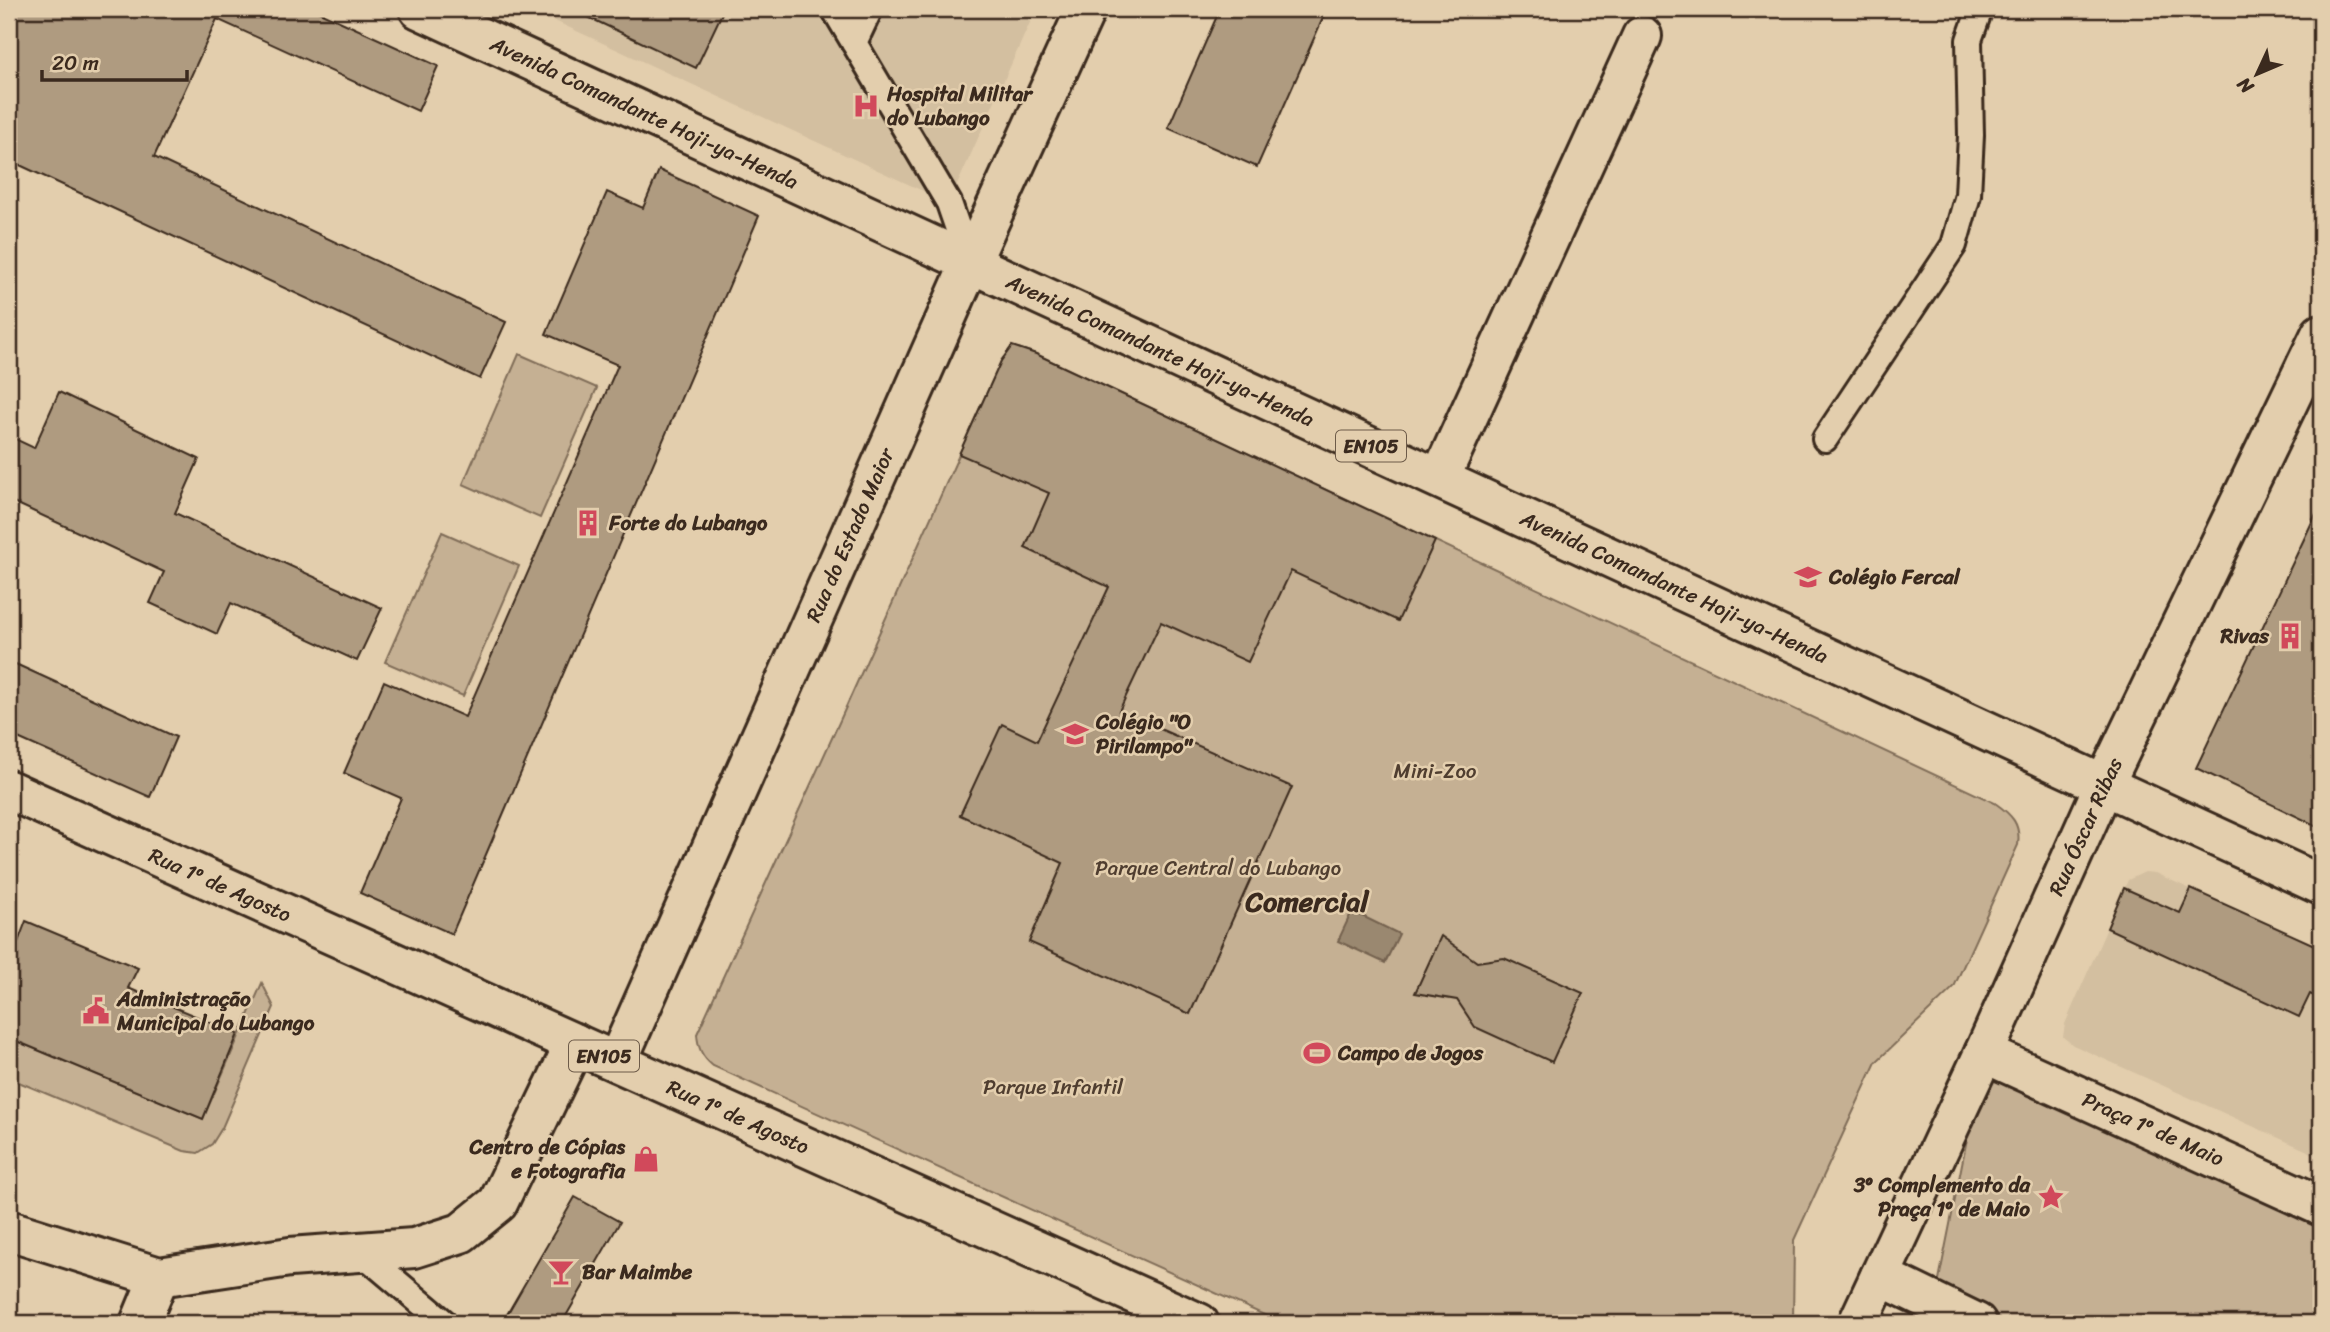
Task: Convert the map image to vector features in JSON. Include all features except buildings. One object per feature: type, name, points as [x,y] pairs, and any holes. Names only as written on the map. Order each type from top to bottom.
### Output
[{"type":"street","name":"Avenida Comandante Hoji-ya-Henda","points":[[419,9],[2321,885]]},
{"type":"street","name":"Rua do Estado Maior","points":[[617,1062],[970,264],[1086,9]]},
{"type":"street","points":[[1440,478],[1642,36]]},
{"type":"street","name":"Rua Óscar Ribas","points":[[1858,1323],[1984,1053],[2104,785],[2321,334]]},
{"type":"street","name":"Rua 1º de Agosto","points":[[9,790],[1199,1323]]},
{"type":"street","points":[[9,1230],[159,1277],[290,1257],[414,1248],[461,1233],[498,1203],[575,1044]]},
{"type":"street","name":"Praça 1º de Maio","points":[[1984,1053],[2321,1206]]},
{"type":"street","points":[[1880,1276],[1977,1323]]},
{"type":"street","points":[[140,1323],[159,1277]]},
{"type":"lane","points":[[835,9],[949,204],[970,264]]},
{"type":"lane","points":[[855,43],[870,9]]},
{"type":"lane","points":[[1825,439],[1954,245],[1968,195],[1971,135],[1969,40],[1980,9]]},
{"type":"lane","points":[[361,1252],[445,1323]]},
{"type":"shaded area","name":"Hospital Militar do Lubango","points":[[529,9],[1036,9],[949,203]]},
{"type":"shaded area","points":[[2145,872],[2155,873],[2321,948],[2321,1157],[2073,1045],[2063,1037],[2065,1024],[2128,880]]},
{"type":"shaded area","points":[[1352,911],[1399,934],[1385,963],[1338,941]]},
{"type":"green space","name":"Parque Central do Lubango","points":[[1018,348],[1036,354],[1995,803],[2011,816],[2017,826],[2018,845],[1954,987],[1876,1062],[1794,1240],[1793,1323],[1282,1323],[713,1066],[703,1056],[697,1034],[1001,361],[1008,352]]},
{"type":"green space","points":[[519,354],[597,388],[540,518],[463,484]]},
{"type":"green space","points":[[442,532],[519,566],[463,696],[385,662]]},
{"type":"green space","points":[[262,983],[274,1007],[222,1128],[212,1144],[198,1153],[184,1151],[9,1078],[9,1038],[203,1119]]},
{"type":"green space","points":[[1984,1053],[2321,1198],[2321,1323],[1955,1323],[1933,1310]]},
{"type":"place","name":"Hospital Militar do Lubango","points":[[866,106]]},
{"type":"place","name":"Forte do Lubango","points":[[588,523]]},
{"type":"place","name":"Colégio Fercal","points":[[1808,577]]},
{"type":"place","name":"Rivas","points":[[2290,636]]},
{"type":"place","name":"Colégio \"O Pirilampo\"","points":[[1075,734]]},
{"type":"place","name":"Administração Municipal do Lubango","points":[[96,1011]]},
{"type":"place","name":"Campo de Jogos","points":[[1317,1053]]},
{"type":"place","name":"Centro de Cópias e Fotografia","points":[[646,1159]]},
{"type":"place","name":"3º Complemento da Praça 1º de Maio","points":[[2051,1197]]},
{"type":"place","name":"Bar Maimbe","points":[[561,1272]]},
{"type":"district","name":"Comercial","points":[[1307,901]]},
{"type":"park label","name":"Mini-Zoo","points":[[1435,771]]},
{"type":"park label","name":"Parque Infantil","points":[[1053,1087]]}]
